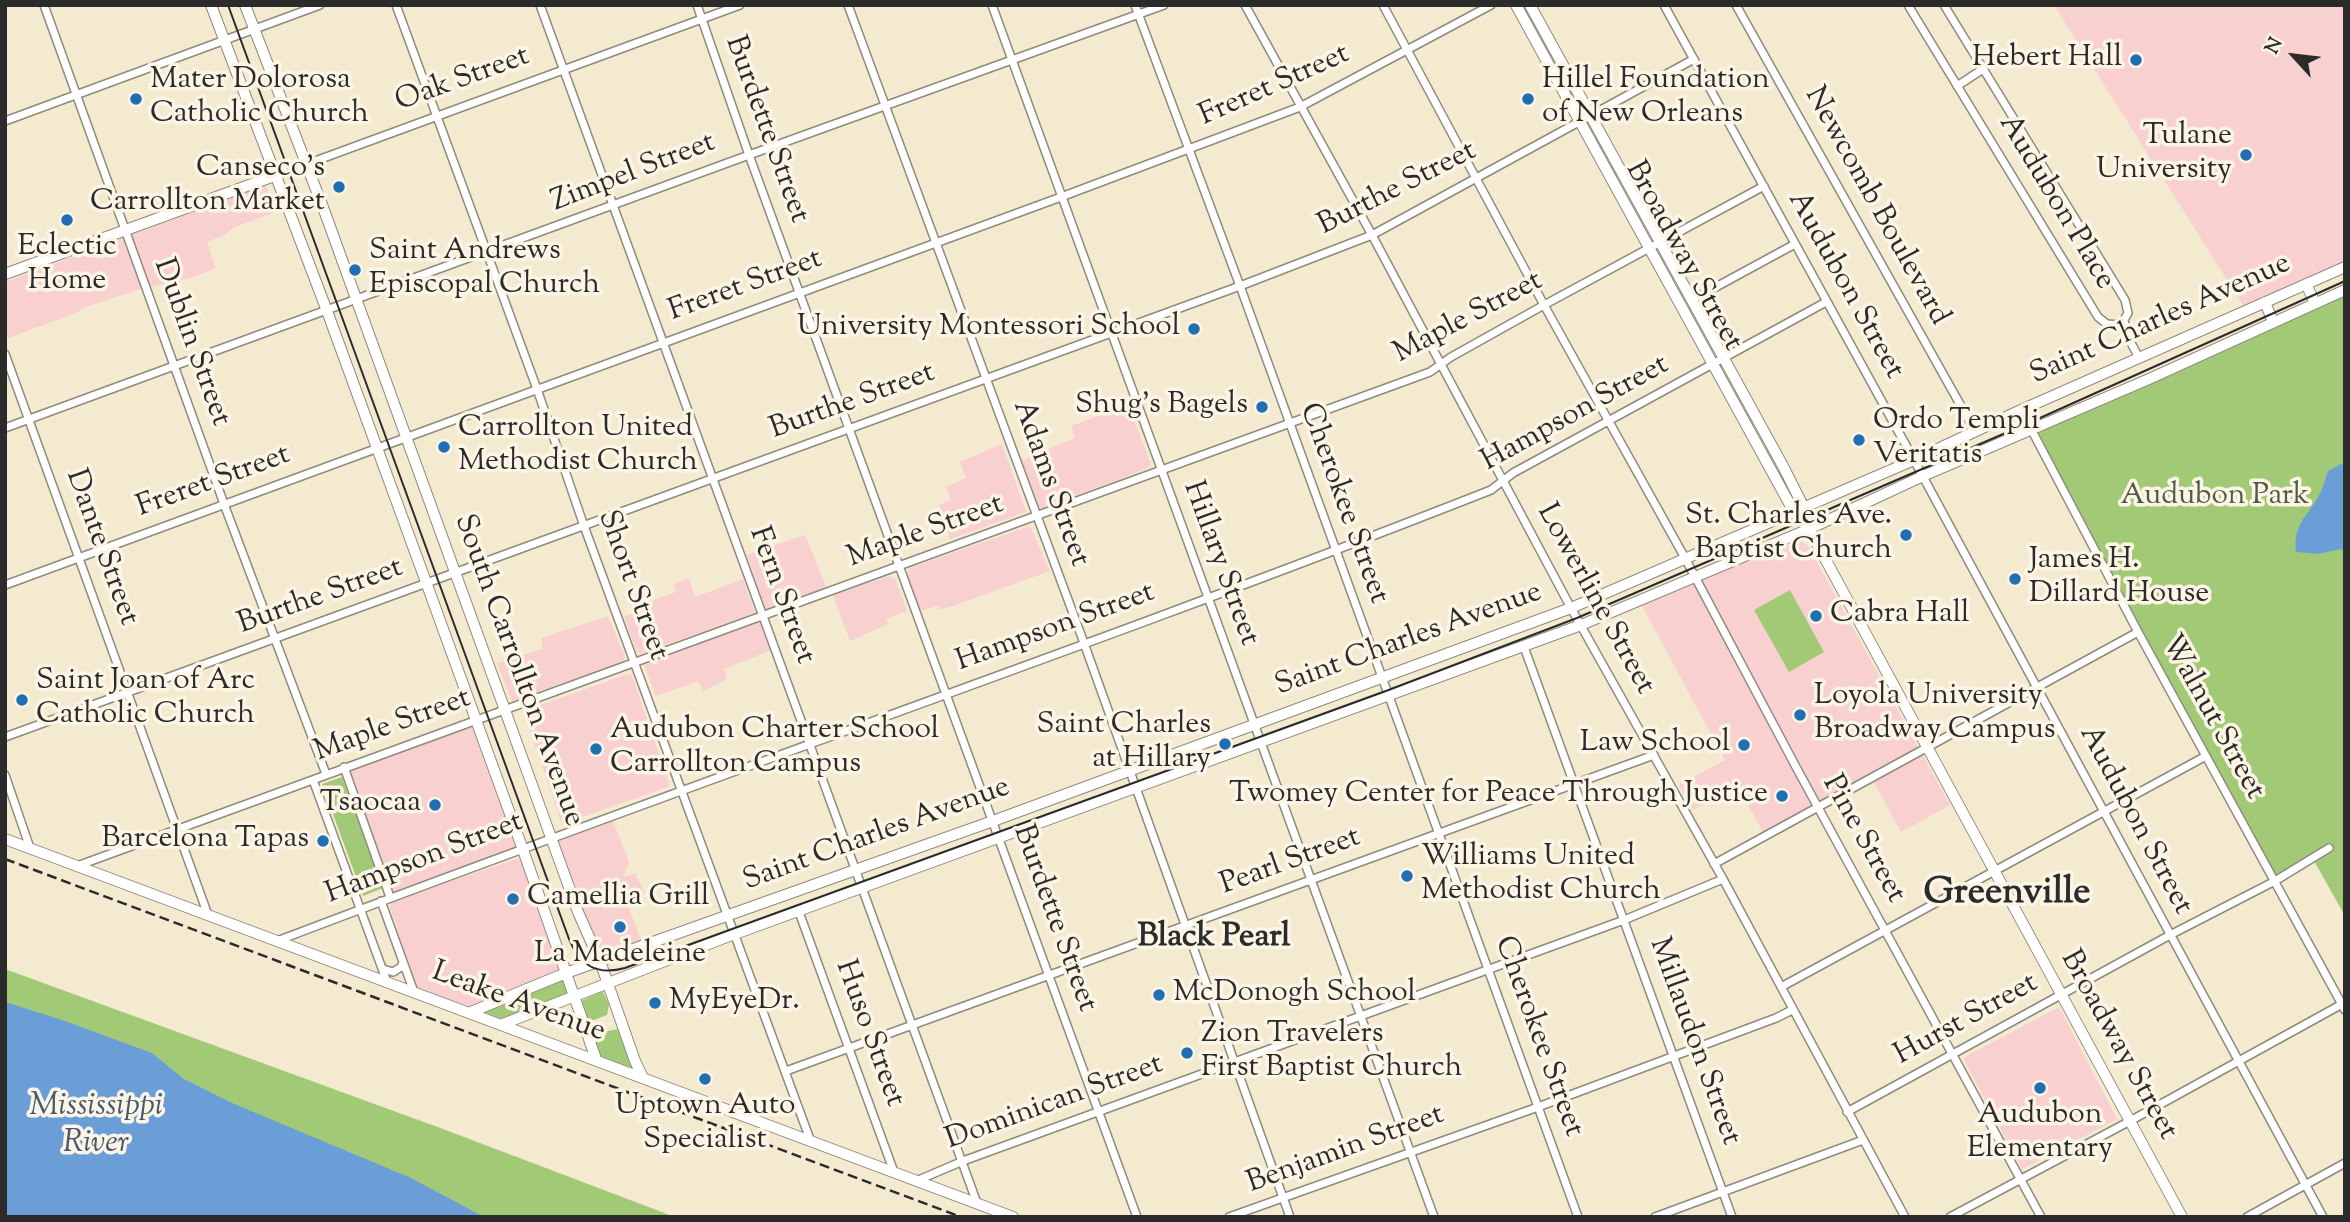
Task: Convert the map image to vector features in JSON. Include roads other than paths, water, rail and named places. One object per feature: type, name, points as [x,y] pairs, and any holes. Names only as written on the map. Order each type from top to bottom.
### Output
[{"type":"main road","name":"South Carrollton Avenue","points":[[211,5],[327,311],[523,847],[596,1059]]},
{"type":"main road","name":"South Carrollton Avenue","points":[[246,5],[307,164],[578,912],[643,1077]]},
{"type":"main road","name":"Broadway Street","points":[[1516,5],[1692,300],[1805,508],[1808,529]]},
{"type":"main road","name":"Broadway Street","points":[[1530,5],[1647,247],[1794,512],[1808,529],[2182,1217]]},
{"type":"main road","name":"Oak Street","points":[[5,274],[307,164]]},
{"type":"main road","name":"Saint Charles Avenue","points":[[471,1012],[566,973],[856,871],[1571,608],[1914,460],[2345,267]]},
{"type":"main road","points":[[2306,284],[2315,303]]},
{"type":"main road","name":"Saint Charles Avenue","points":[[503,1024],[736,934],[1581,625],[1808,529],[2345,290]]},
{"type":"main road","points":[[2265,302],[2273,321]]},
{"type":"main road","name":"Leake Avenue","points":[[5,839],[1013,1217]]},
{"type":"street","name":"Dublin Street","points":[[44,5],[324,775]]},
{"type":"street","points":[[5,121],[320,5]]},
{"type":"street","name":"Short Street","points":[[396,5],[537,389],[584,526],[812,1142]]},
{"type":"street","name":"Fern Street","points":[[540,5],[977,1203]]},
{"type":"street","name":"Burdette Street","points":[[697,5],[749,155],[1138,1217]]},
{"type":"street","name":"Oak Street","points":[[307,164],[740,5]]},
{"type":"street","name":"Adams Street","points":[[848,5],[1084,643],[1290,1217]]},
{"type":"street","name":"Hillary Street","points":[[992,5],[1434,1217]]},
{"type":"street","name":"Cherokee Street","points":[[1135,5],[1240,286],[1578,1217]]},
{"type":"street","name":"Zimpel Street","points":[[327,311],[1164,5]]},
{"type":"street","name":"Lowerline Street","points":[[1245,5],[1905,1217]]},
{"type":"street","name":"Pine Street","points":[[1383,5],[2040,1217]]},
{"type":"street","name":"Freret Street","points":[[5,584],[1300,107],[1491,5]]},
{"type":"street","name":"Audubon Street","points":[[1664,5],[1923,476],[2323,1217]]},
{"type":"street","name":"Newcomb Boulevard","points":[[1736,5],[1975,431]]},
{"type":"street","name":"Audubon Place","points":[[1908,5],[2098,317],[2107,324],[2121,324],[2128,313],[2125,300],[1944,5]]},
{"type":"street","name":"Burthe Street","points":[[5,737],[1240,286],[1372,235],[1693,59]]},
{"type":"street","points":[[1957,86],[1983,69]]},
{"type":"street","name":"Maple Street","points":[[77,866],[1430,372],[1451,357],[1647,247],[1764,186]]},
{"type":"street","points":[[1692,300],[1795,244]]},
{"type":"street","name":"Hampson Street","points":[[275,941],[523,847],[1335,551],[1491,489],[1513,473],[1826,302]]},
{"type":"street","points":[[5,428],[327,311]]},
{"type":"street","points":[[2121,324],[2125,338],[2129,339],[2139,358]]},
{"type":"street","name":"Dante Street","points":[[5,355],[208,916]]},
{"type":"street","name":"Walnut Street","points":[[2021,410],[2138,632],[2344,1006]]},
{"type":"street","points":[[1714,864],[2138,632]]},
{"type":"street","name":"Millaudon Street","points":[[1524,647],[1732,1217]]},
{"type":"street","name":"Pearl Street","points":[[786,1072],[1654,755]]},
{"type":"street","points":[[1781,987],[2206,756]]},
{"type":"street","points":[[344,767],[390,897]]},
{"type":"street","points":[[5,775],[30,848]]},
{"type":"street","points":[[313,780],[387,982]]},
{"type":"street","name":"Hurst Street","points":[[1847,1112],[2170,935],[2275,881],[2329,848]]},
{"type":"street","name":"Dominican Street","points":[[916,1181],[963,1161],[1623,920],[1723,879]]},
{"type":"street","points":[[381,901],[414,992]]},
{"type":"street","name":"Huso Street","points":[[799,912],[894,1172]]},
{"type":"street","points":[[382,968],[393,972],[401,967],[403,962]]},
{"type":"street","points":[[1951,1217],[2019,1178],[2344,1006]]},
{"type":"street","name":"Benjamin Street","points":[[1229,1217],[1538,1107],[1792,1010]]},
{"type":"street","points":[[1655,1217],[1863,1140]]},
{"type":"street","points":[[2247,1217],[2345,1163]]},
{"type":"water","points":[[2345,462],[2345,553],[2341,549],[2317,554],[2296,552],[2298,528],[2320,494],[2328,471]]},
{"type":"water","name":"Mississippi River","points":[[5,1002],[152,1053],[184,1079],[232,1103],[411,1178],[484,1217],[5,1217]]},
{"type":"tram line","points":[[228,5],[569,939],[578,956],[597,969],[625,968],[1386,691],[1577,618],[2031,422],[2345,281]]},
{"type":"railway","points":[[5,859],[961,1217]]},
{"type":"place","name":"Hebert Hall","points":[[2136,60]]},
{"type":"place","name":"Mater Dolorosa Catholic Church","points":[[136,99]]},
{"type":"place","name":"Hillel Foundation of New Orleans","points":[[1528,99]]},
{"type":"place","name":"Tulane University","points":[[2246,155]]},
{"type":"place","name":"Canseco's Carrollton Market","points":[[339,187]]},
{"type":"place","name":"Eclectic Home","points":[[67,220]]},
{"type":"place","name":"Saint Andrews Episcopal Church","points":[[355,270]]},
{"type":"place","name":"University Montessori School","points":[[1194,329]]},
{"type":"place","name":"Shug's Bagels","points":[[1262,407]]},
{"type":"place","name":"Ordo Templi Veritatis","points":[[1859,440]]},
{"type":"place","name":"Carrollton United Methodist Church","points":[[444,447]]},
{"type":"place","name":"St. Charles Ave. Baptist Church","points":[[1906,535]]},
{"type":"place","name":"James H. Dillard House","points":[[2015,579]]},
{"type":"place","name":"Cabra Hall","points":[[1816,616]]},
{"type":"place","name":"Saint Joan of Arc Catholic Church","points":[[22,700]]},
{"type":"place","name":"Loyola University Broadway Campus","points":[[1800,715]]},
{"type":"place","name":"Saint Charles at Hillary","points":[[1225,744]]},
{"type":"place","name":"Law School","points":[[1744,745]]},
{"type":"place","name":"Audubon Charter School Carrollton Campus","points":[[596,749]]},
{"type":"place","name":"Twomey Center for Peace Through Justice","points":[[1782,796]]},
{"type":"place","name":"Tsaocaa","points":[[435,805]]},
{"type":"place","name":"Barcelona Tapas","points":[[323,841]]},
{"type":"place","name":"Williams United Methodist Church","points":[[1407,876]]},
{"type":"place","name":"Camellia Grill","points":[[513,899]]},
{"type":"place","name":"La Madeleine","points":[[620,927]]},
{"type":"place","name":"McDonogh School","points":[[1159,995]]},
{"type":"place","name":"MyEyeDr.","points":[[655,1003]]},
{"type":"place","name":"Zion Travelers First Baptist Church","points":[[1187,1053]]},
{"type":"place","name":"Uptown Auto Specialist","points":[[705,1079]]},
{"type":"place","name":"Audubon Elementary","points":[[2040,1088]]},
{"type":"district","name":"Greenville","points":[[2007,896]]},
{"type":"district","name":"Black Pearl","points":[[1214,939]]},
{"type":"park label","name":"Audubon Park","points":[[2215,498]]}]
